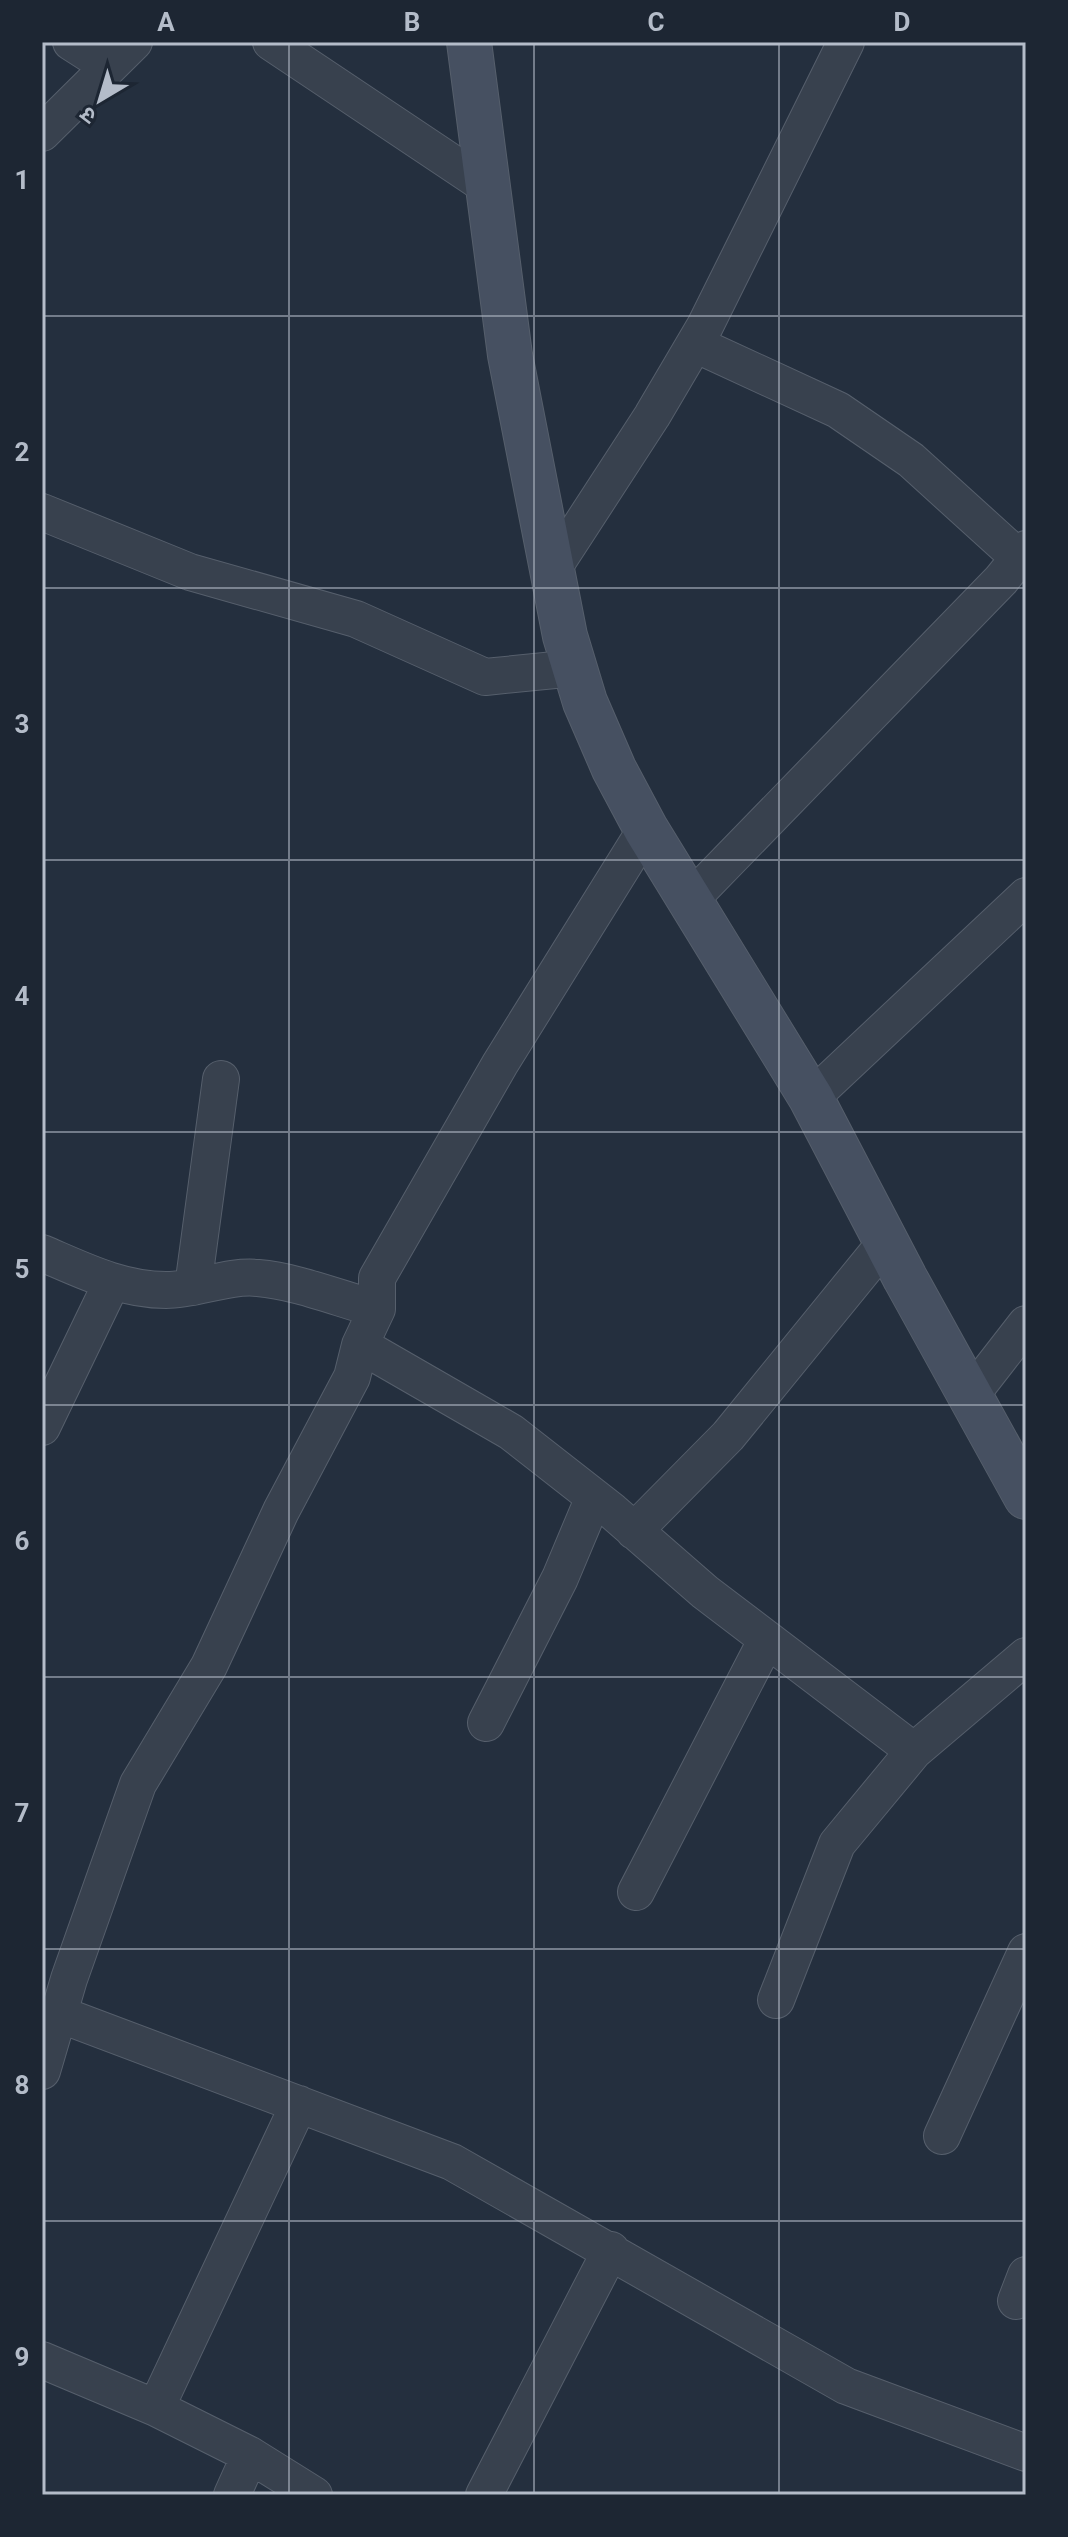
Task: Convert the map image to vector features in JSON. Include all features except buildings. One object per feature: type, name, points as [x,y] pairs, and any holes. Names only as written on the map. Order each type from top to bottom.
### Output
[{"type":"street","points":[[71,42],[120,54]]},
{"type":"street","points":[[271,42],[488,187]]},
{"type":"street","points":[[469,42],[510,355],[565,636],[585,702],[614,769],[646,829],[811,1098],[1026,1497]]},
{"type":"street","points":[[552,570],[695,344],[756,228],[846,42]]},
{"type":"street","points":[[42,133],[120,54]]},
{"type":"street","points":[[689,901],[1018,571],[911,460],[838,410],[695,344]]},
{"type":"street","points":[[42,512],[190,572],[356,619],[485,677],[575,668]]},
{"type":"street","points":[[42,2071],[56,1995],[138,1784],[209,1666],[281,1511],[352,1377],[360,1345],[377,1309],[377,1278],[500,1064],[646,829]]},
{"type":"street","points":[[811,1098],[1026,896]]},
{"type":"street","points":[[193,1287],[221,1079]]},
{"type":"street","points":[[634,1531],[728,1436],[886,1242]]},
{"type":"street","points":[[42,1253],[112,1282],[167,1290],[260,1278],[377,1309]]},
{"type":"street","points":[[42,1427],[112,1282]]},
{"type":"street","points":[[970,1396],[1026,1324]]},
{"type":"street","points":[[360,1345],[511,1432],[594,1497],[705,1592],[914,1751]]},
{"type":"street","points":[[486,1723],[560,1578],[594,1497]]},
{"type":"street","points":[[636,1892],[767,1639]]},
{"type":"street","points":[[776,2000],[837,1844],[914,1751],[1026,1656]]},
{"type":"street","points":[[942,2136],[1026,1952]]},
{"type":"street","points":[[56,1995],[299,2104],[452,2162],[846,2386],[1026,2453]]},
{"type":"street","points":[[156,2408],[299,2104]]},
{"type":"street","points":[[484,2495],[611,2250]]},
{"type":"street","points":[[42,2360],[156,2408],[250,2455],[314,2495]]},
{"type":"street","points":[[232,2495],[250,2455]]}]
